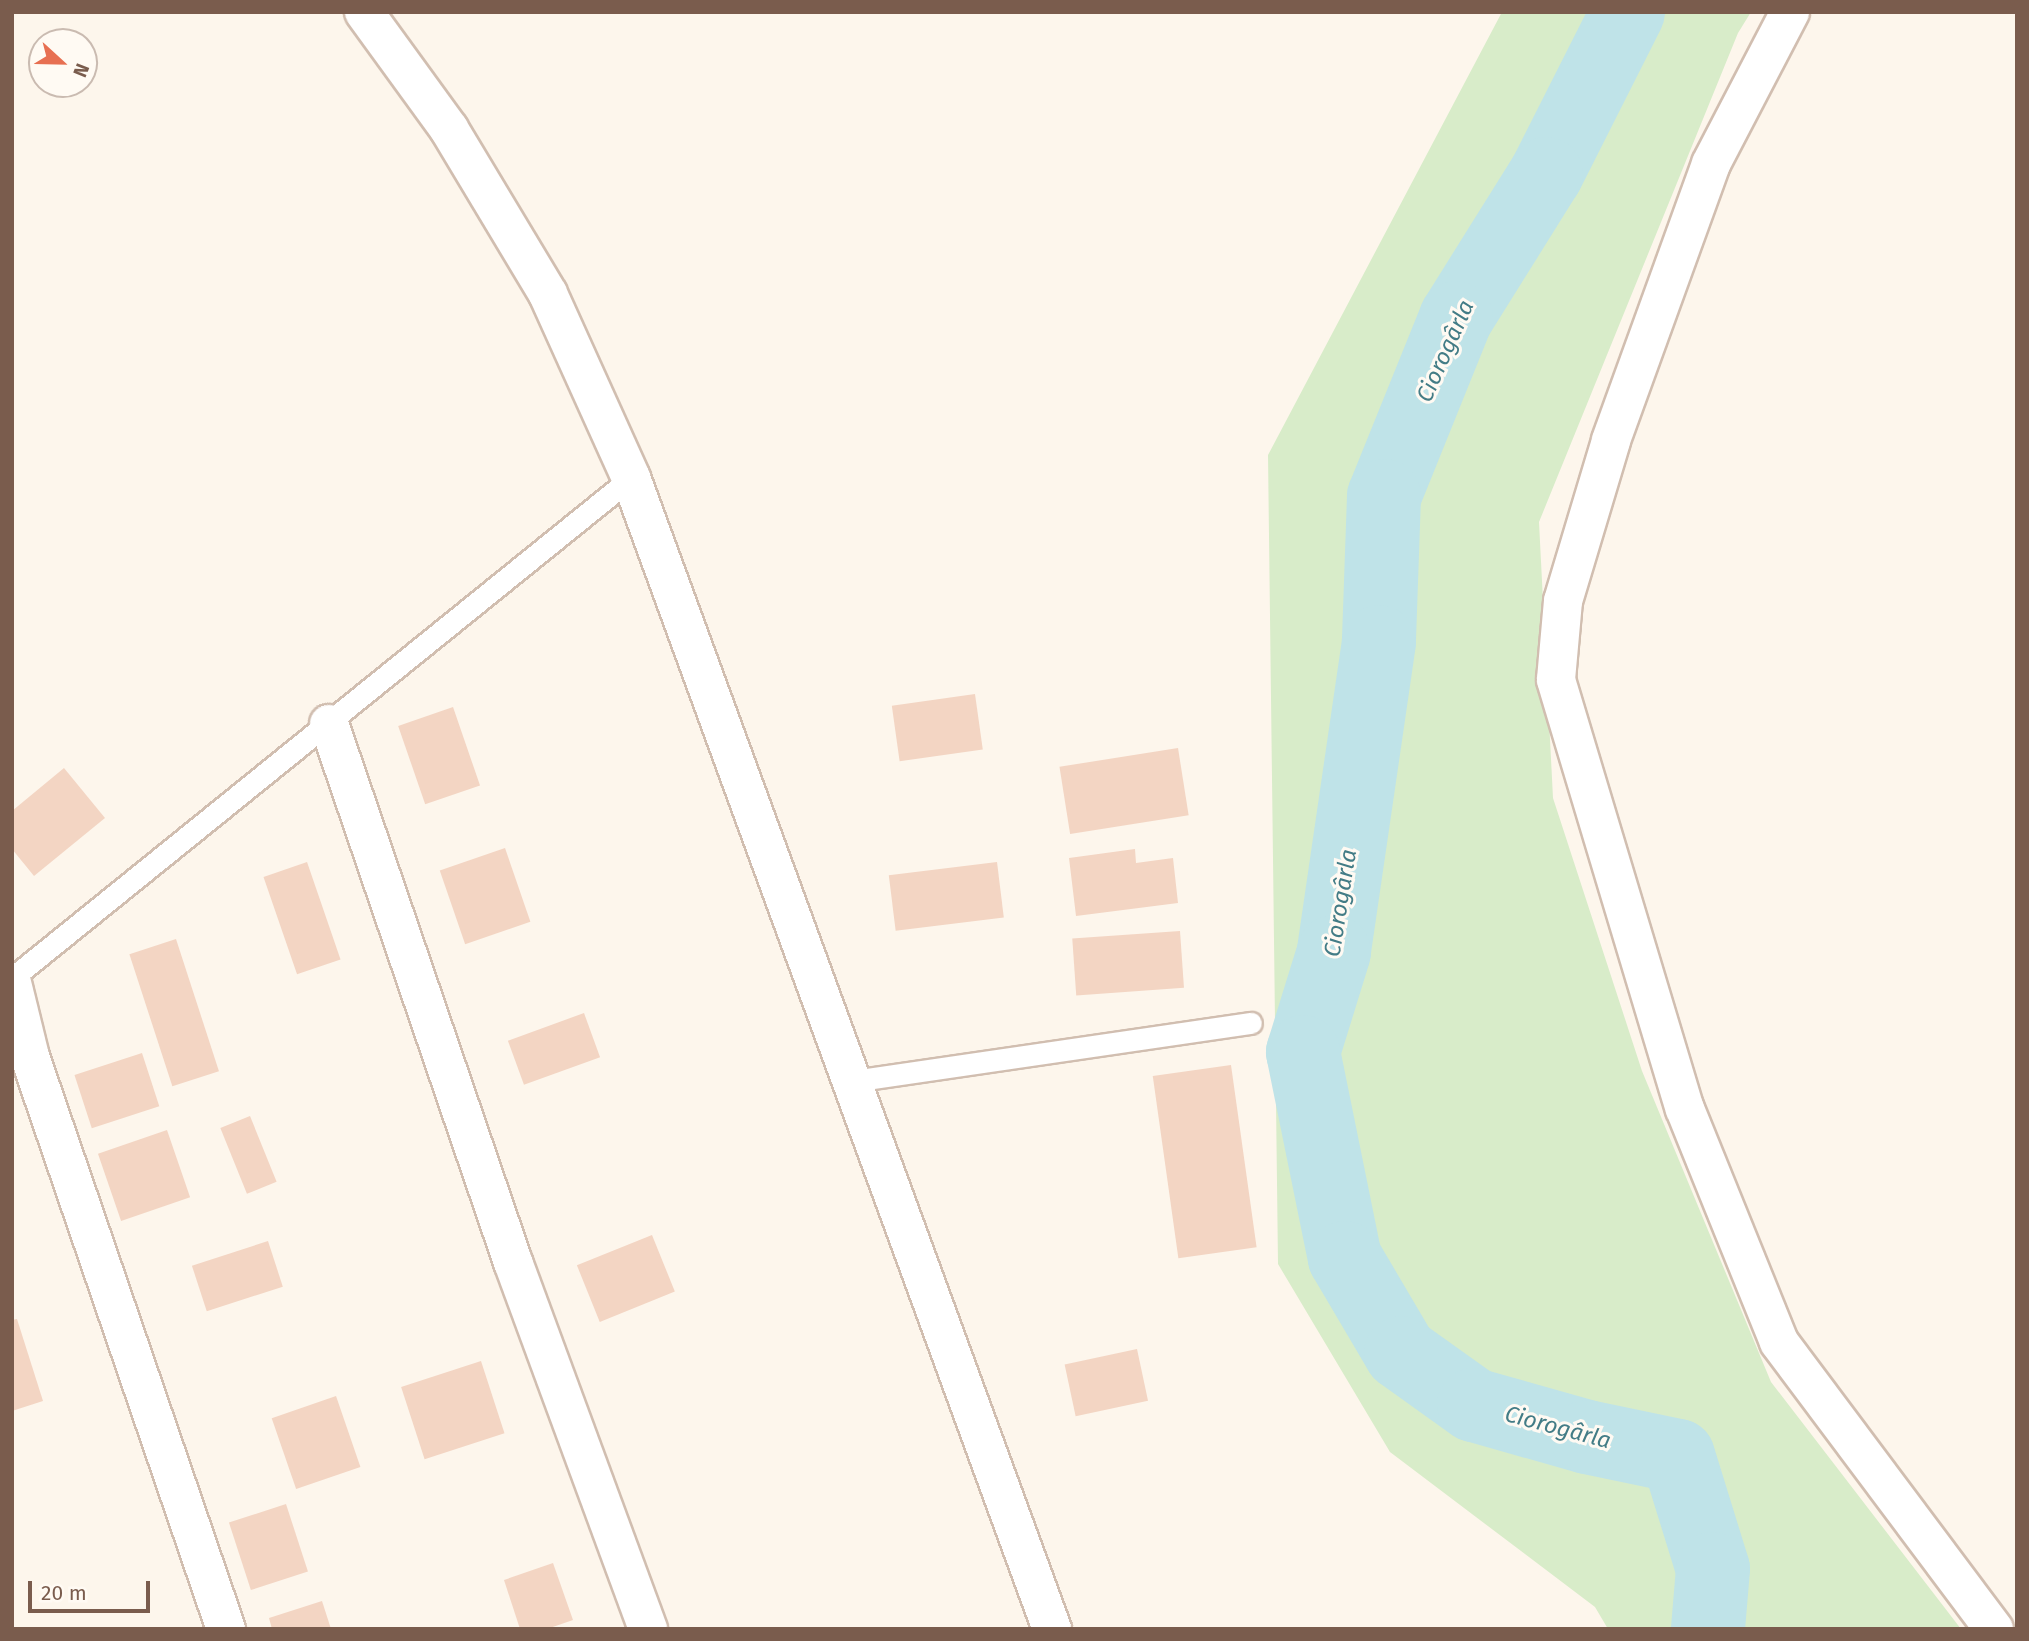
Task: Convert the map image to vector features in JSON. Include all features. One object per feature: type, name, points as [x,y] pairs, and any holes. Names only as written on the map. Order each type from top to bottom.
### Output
[{"type":"street","points":[[364,12],[449,130],[548,294],[631,478],[1052,1629]]},
{"type":"street","points":[[1790,12],[1711,164],[1611,441],[1563,601],[1556,680],[1685,1110],[1779,1342],[1994,1629]]},
{"type":"street","points":[[330,724],[513,1262],[648,1629]]},
{"type":"street","points":[[12,980],[30,1056],[226,1629]]},
{"type":"lane","points":[[12,980],[631,478]]},
{"type":"lane","points":[[852,1081],[1251,1023]]},
{"type":"green space","points":[[1502,12],[1751,12],[1738,33],[1539,522],[1553,798],[1642,1071],[1771,1382],[1961,1629],[1608,1629],[1595,1607],[1390,1452],[1278,1264],[1268,455]]},
{"type":"building","points":[[975,694],[983,749],[900,761],[892,706]]},
{"type":"building","points":[[453,707],[480,785],[425,804],[398,726]]},
{"type":"building","points":[[1178,748],[1189,815],[1070,834],[1059,767]]},
{"type":"building","points":[[64,768],[105,818],[34,876],[12,849],[12,811]]},
{"type":"building","points":[[505,848],[530,922],[465,944],[440,870]]},
{"type":"building","points":[[1135,849],[1136,863],[1173,858],[1178,903],[1076,916],[1069,858]]},
{"type":"building","points":[[307,862],[341,959],[297,974],[264,877]]},
{"type":"building","points":[[997,862],[1004,918],[896,931],[889,875]]},
{"type":"building","points":[[1180,931],[1184,988],[1076,995],[1072,939]]},
{"type":"building","points":[[176,939],[219,1071],[172,1086],[129,954]]},
{"type":"building","points":[[584,1013],[600,1057],[524,1085],[508,1041]]},
{"type":"building","points":[[142,1053],[159,1106],[92,1128],[74,1075]]},
{"type":"building","points":[[1231,1065],[1257,1247],[1178,1258],[1153,1076]]},
{"type":"building","points":[[250,1116],[277,1182],[247,1194],[220,1128]]},
{"type":"building","points":[[167,1130],[190,1197],[121,1221],[98,1154]]},
{"type":"building","points":[[652,1235],[675,1292],[600,1322],[577,1265]]},
{"type":"building","points":[[268,1241],[283,1287],[207,1311],[192,1266]]},
{"type":"building","points":[[17,1319],[43,1401],[12,1411],[12,1320]]},
{"type":"building","points":[[1137,1349],[1148,1401],[1076,1416],[1065,1364]]},
{"type":"building","points":[[481,1361],[504,1433],[425,1459],[401,1387]]},
{"type":"building","points":[[336,1396],[360,1467],[296,1489],[272,1418]]},
{"type":"building","points":[[286,1504],[308,1572],[251,1590],[229,1523]]},
{"type":"building","points":[[553,1563],[573,1620],[547,1629],[520,1629],[504,1580]]},
{"type":"building","points":[[322,1601],[331,1629],[272,1629],[269,1618]]},
{"type":"waterway","name":"Ciorogârla","points":[[1628,12],[1546,174],[1456,318],[1384,496],[1379,642],[1334,952],[1303,1052],[1345,1258],[1401,1353],[1474,1405],[1587,1437],[1678,1456],[1713,1569],[1708,1629]]}]
